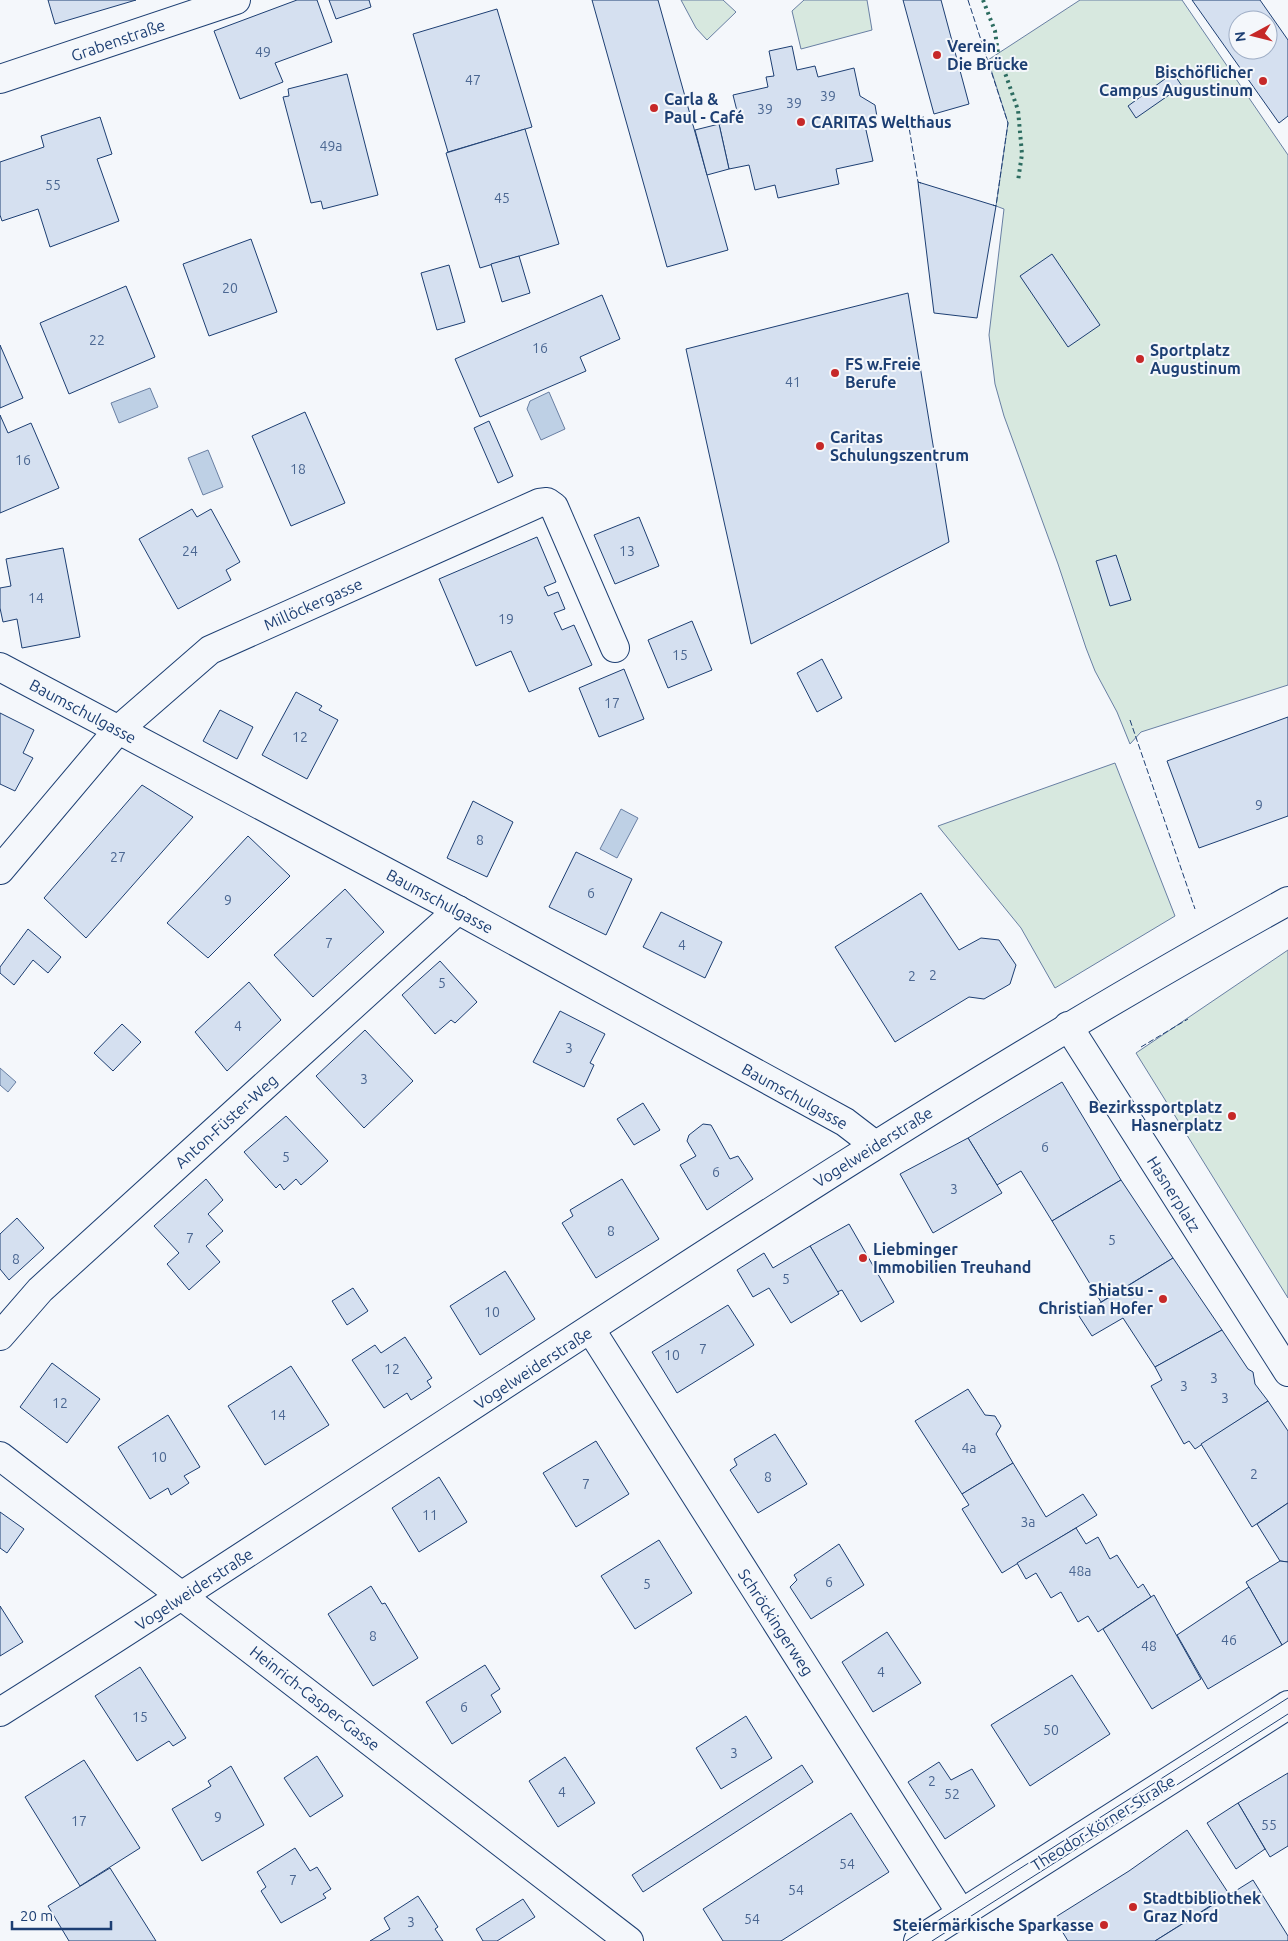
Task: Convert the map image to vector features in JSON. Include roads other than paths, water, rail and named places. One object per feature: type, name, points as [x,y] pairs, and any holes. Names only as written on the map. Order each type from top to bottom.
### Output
[{"type":"street","name":"Grabenstraße","points":[[0,79],[236,0]]},
{"type":"street","name":"Millöckergasse","points":[[0,870],[118,730],[210,650],[530,507],[547,502],[554,508],[615,648]]},
{"type":"street","name":"Baumschulgasse","points":[[0,667],[458,910],[845,1122],[875,1144]]},
{"type":"street","points":[[1068,1026],[1288,901]]},
{"type":"street","name":"Anton-Füster-Weg","points":[[0,1336],[40,1290],[458,910]]},
{"type":"street","name":"Vogelweiderstraße","points":[[0,1712],[184,1596],[875,1144],[1068,1026]]},
{"type":"street","name":"Hasnerplatz","points":[[1068,1026],[1288,1372]]},
{"type":"street","name":"Schröckingerweg","points":[[591,1330],[961,1913]]},
{"type":"street","name":"Heinrich-Casper-Gasse","points":[[0,1456],[629,1941]]},
{"type":"street","name":"Theodor-Körner-Straße","points":[[918,1941],[1288,1705]]},
{"type":"water","points":[[150,388],[158,407],[119,423],[111,403]]},
{"type":"water","points":[[549,392],[565,429],[541,440],[527,409],[530,401]]},
{"type":"water","points":[[208,450],[223,487],[203,495],[188,458]]},
{"type":"water","points":[[621,809],[638,818],[617,858],[600,849]]},
{"type":"water","points":[[0,1068],[16,1082],[8,1092],[0,1085]]},
{"type":"tram line","points":[[906,1941],[1288,1698]]},
{"type":"tram line","points":[[932,1941],[1288,1714]]},
{"type":"place","name":"Verein Die Brücke","points":[[937,55]]},
{"type":"place","name":"Bischöflicher Campus Augustinum","points":[[1263,81]]},
{"type":"place","name":"Carla & Paul - Café","points":[[654,108]]},
{"type":"place","name":"CARITAS Welthaus","points":[[801,122]]},
{"type":"place","name":"Sportplatz Augustinum","points":[[1140,359]]},
{"type":"place","name":"FS w.Freie Berufe","points":[[835,373]]},
{"type":"place","name":"Caritas Schulungszentrum","points":[[820,446]]},
{"type":"place","name":"Bezirkssportplatz Hasnerplatz","points":[[1232,1116]]},
{"type":"place","name":"Liebminger Immobilien Treuhand","points":[[863,1258]]},
{"type":"place","name":"Shiatsu - Christian Hofer","points":[[1163,1299]]},
{"type":"place","name":"Stadtbibliothek Graz Nord","points":[[1133,1907]]},
{"type":"place","name":"Steiermärkische Sparkasse","points":[[1104,1925]]}]
